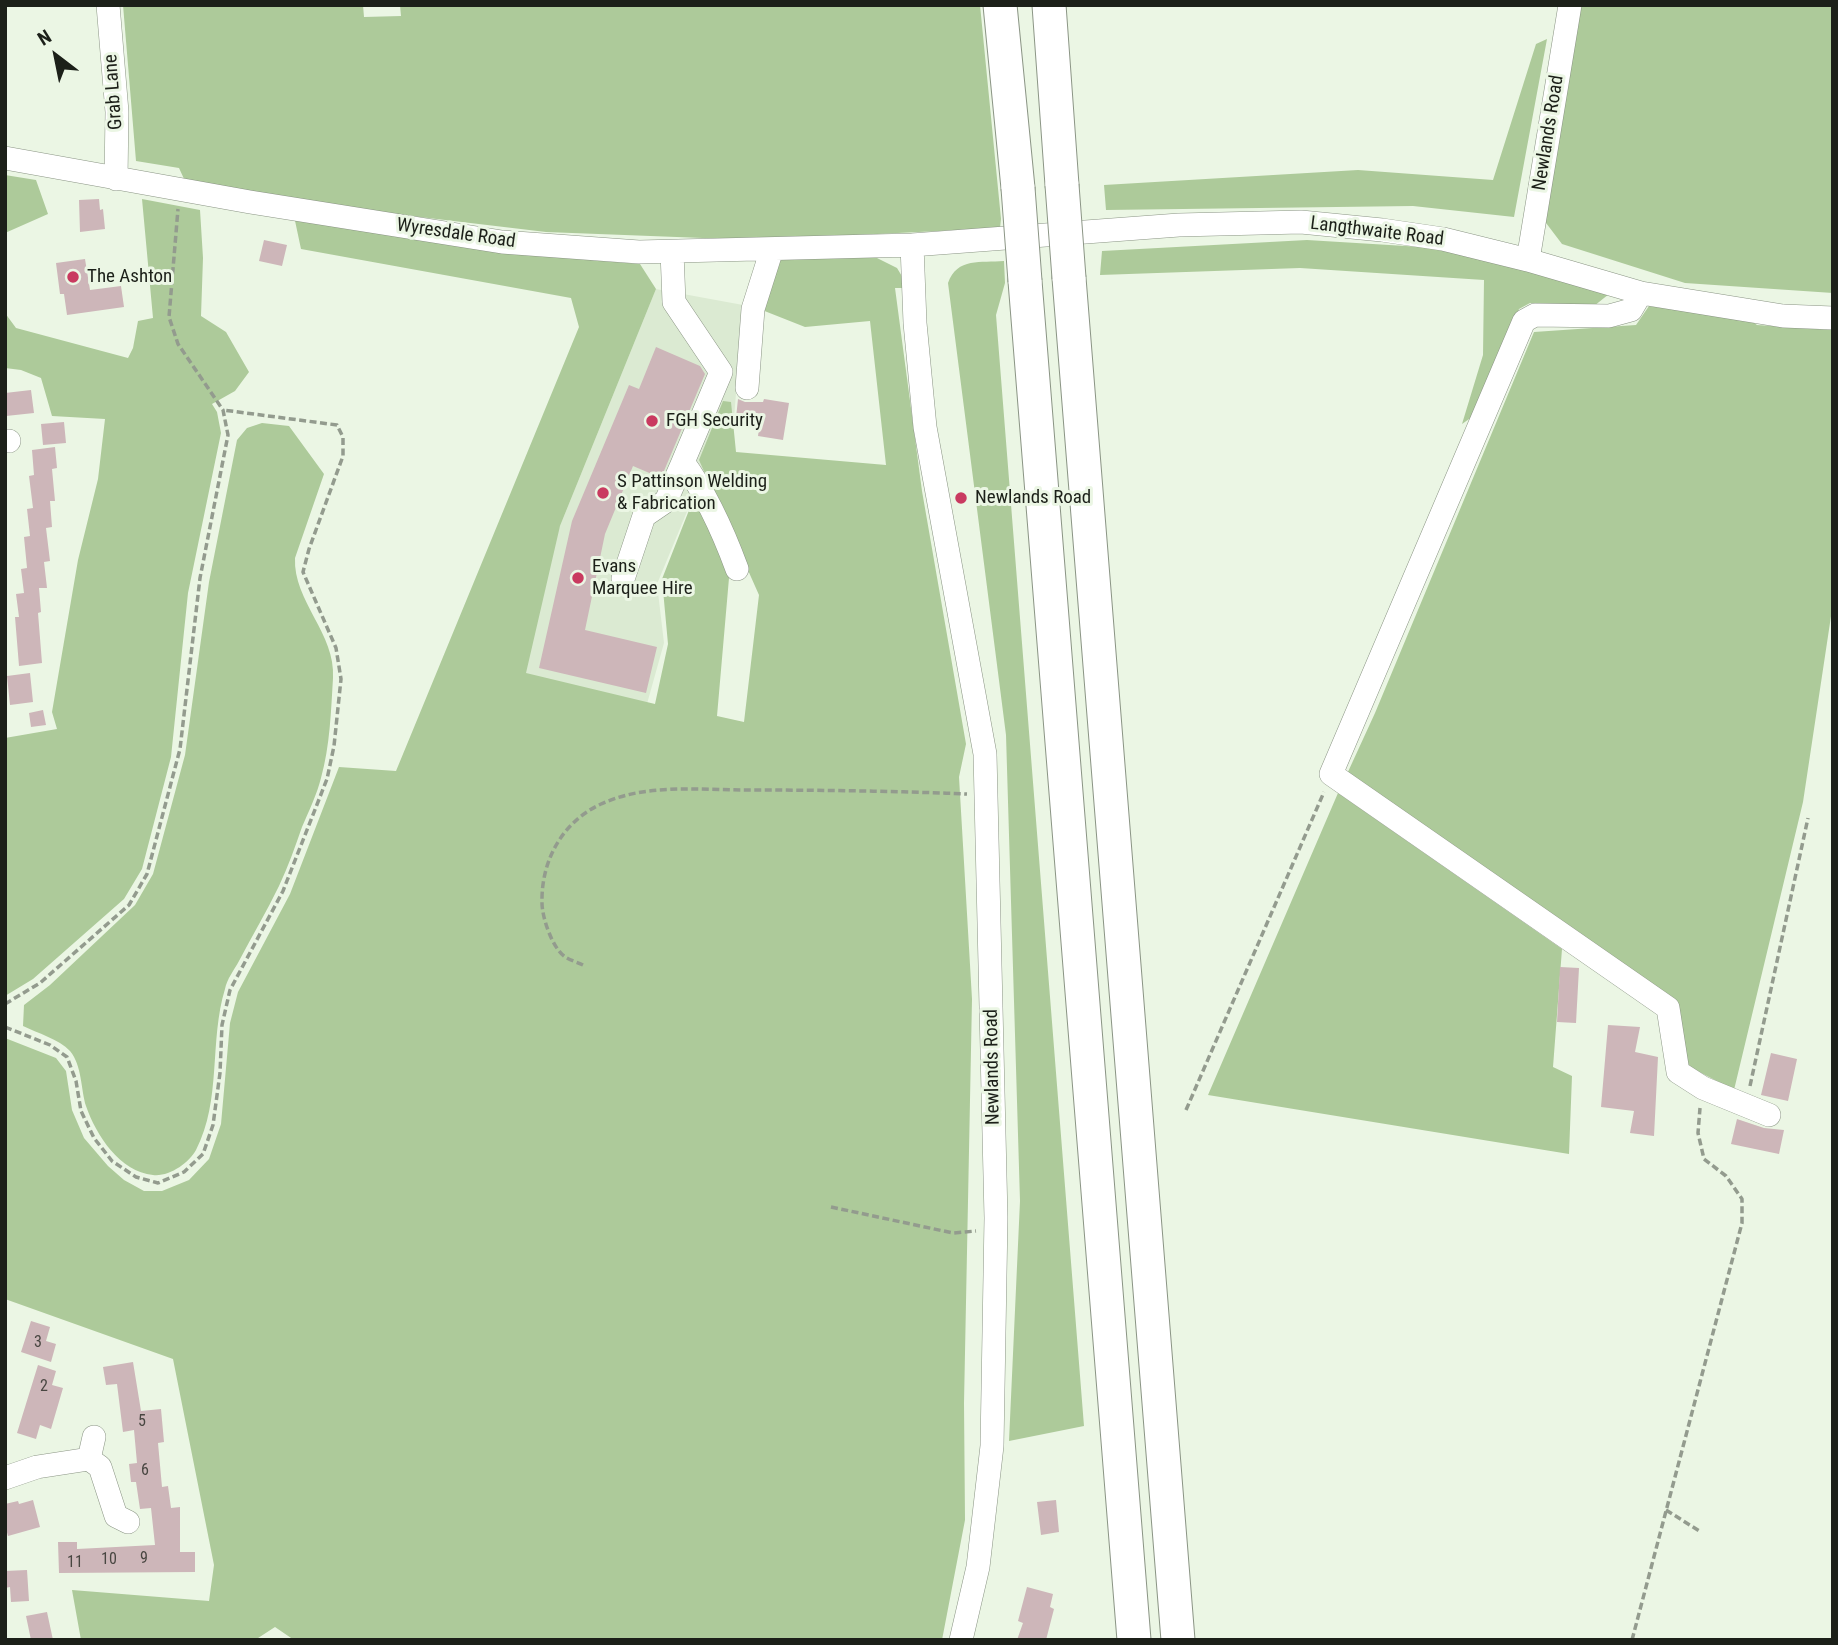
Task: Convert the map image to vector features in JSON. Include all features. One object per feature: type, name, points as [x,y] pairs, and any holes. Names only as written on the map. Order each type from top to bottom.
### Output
[{"type":"highway","points":[[1000,5],[1018,188],[1134,1640]]},
{"type":"highway","points":[[1049,5],[1178,1640]]},
{"type":"street","name":"Grab Lane","points":[[108,5],[117,112],[116,179]]},
{"type":"street","name":"Newlands Road","points":[[1528,260],[1570,5]]},
{"type":"street","name":"Wyresdale Road","points":[[5,158],[180,190],[502,242],[639,252],[912,245]]},
{"type":"street","name":"Langthwaite Road","points":[[912,245],[1179,225],[1301,222],[1443,239],[1528,260],[1641,293],[1783,316],[1833,318]]},
{"type":"street","name":"Newlands Road","points":[[912,245],[915,323],[926,427],[985,754],[996,1230],[992,1446],[978,1567],[961,1640]]},
{"type":"street","points":[[747,388],[753,309],[772,249]]},
{"type":"street","points":[[623,579],[644,516],[666,501],[721,372],[674,302],[671,252]]},
{"type":"street","points":[[1641,293],[1631,310],[1609,316],[1535,315],[1524,321],[1332,774],[1668,1007],[1678,1072],[1703,1088],[1769,1115]]},
{"type":"street","points":[[683,461],[720,523],[737,569]]},
{"type":"street","points":[[5,1478],[91,1448],[100,1467],[117,1521]]},
{"type":"path","points":[[5,1004],[40,983],[129,905],[147,874],[180,749],[200,578],[228,435],[223,410],[178,344],[169,317],[180,190]]},
{"type":"path","points":[[5,1027],[50,1045],[67,1057],[76,1081],[81,1111],[94,1138],[112,1161],[128,1172],[158,1183],[184,1172],[202,1154],[213,1125],[220,1073],[222,1025],[230,989],[283,891],[327,779],[334,746],[341,679],[336,648],[303,572],[343,456],[343,436],[337,425],[223,410]]},
{"type":"path","points":[[1186,1110],[1332,774]]},
{"type":"path","points":[[583,965],[563,955],[546,928],[542,906],[543,879],[548,860],[558,841],[574,821],[599,805],[653,789],[834,790],[986,795]]},
{"type":"path","points":[[1746,1105],[1808,818]]},
{"type":"path","points":[[1632,1640],[1742,1223],[1742,1199],[1726,1176],[1704,1159],[1698,1133],[1703,1088]]},
{"type":"path","points":[[831,1207],[953,1233],[996,1230]]},
{"type":"path","points":[[1666,1510],[1701,1532]]},
{"type":"shaded area","points":[[656,289],[743,305],[730,469],[706,466],[657,584],[664,643],[638,736],[478,712],[560,526]]},
{"type":"green space","points":[[123,5],[363,5],[364,17],[401,16],[400,5],[980,5],[1000,228],[755,240],[546,232],[319,205],[185,181],[179,168],[136,161]]},
{"type":"green space","points":[[1581,5],[1833,5],[1833,293],[1685,283],[1562,244],[1543,219]]},
{"type":"green space","points":[[1547,39],[1514,217],[1413,206],[1106,210],[1104,185],[1358,170],[1493,180],[1536,44]]},
{"type":"green space","points":[[5,175],[36,180],[48,214],[5,233]]},
{"type":"green space","points":[[142,199],[200,210],[203,258],[201,316],[226,332],[249,372],[235,391],[212,404],[217,412],[221,433],[188,593],[171,757],[142,869],[124,899],[33,979],[5,996],[5,738],[57,729],[52,712],[78,560],[98,479],[105,419],[52,416],[41,378],[21,370],[5,368],[5,313],[16,328],[128,358],[133,348],[138,321],[153,318]]},
{"type":"green space","points":[[294,216],[507,253],[640,264],[656,289],[560,526],[526,673],[655,704],[668,644],[662,579],[695,495],[729,578],[717,716],[744,722],[759,595],[699,460],[723,401],[731,402],[736,452],[886,465],[870,321],[805,327],[762,310],[780,258],[873,256],[897,268],[903,278],[903,288],[895,288],[922,491],[966,744],[959,777],[972,999],[964,1403],[965,1520],[942,1640],[294,1640],[275,1627],[255,1640],[81,1640],[72,1590],[209,1601],[214,1565],[173,1359],[5,1299],[5,1038],[56,1058],[66,1071],[72,1110],[84,1138],[124,1180],[144,1191],[162,1191],[189,1180],[209,1159],[221,1124],[230,1023],[238,992],[290,894],[339,767],[396,771],[579,327],[571,298],[301,249]]},
{"type":"green space","points":[[1307,240],[1422,247],[1515,261],[1609,294],[1594,306],[1530,303],[1519,309],[1472,417],[1462,424],[1483,355],[1484,280],[1300,268],[1100,275],[1102,251]]},
{"type":"green space","points":[[1004,261],[1005,283],[996,315],[1084,1426],[1009,1441],[1020,1201],[1006,735],[948,283],[957,269],[964,265]]},
{"type":"green space","points":[[1649,306],[1750,320],[1757,325],[1833,330],[1833,603],[1803,802],[1734,1090],[1686,1065],[1677,1001],[1347,774],[1534,332],[1636,325]]},
{"type":"green space","points":[[262,423],[289,426],[324,474],[295,558],[301,589],[322,632],[332,662],[328,741],[317,790],[285,872],[226,985],[220,1009],[212,1091],[204,1131],[193,1155],[184,1164],[165,1174],[153,1175],[130,1167],[103,1140],[86,1106],[74,1057],[60,1043],[23,1026],[24,1005],[50,985],[135,905],[153,874],[185,755],[209,582],[237,440],[247,428]]},
{"type":"green space","points":[[1338,793],[1562,949],[1553,1067],[1572,1076],[1569,1154],[1208,1095]]},
{"type":"building","points":[[99,199],[105,229],[80,232],[79,200]]},
{"type":"building","points":[[264,240],[287,245],[282,266],[259,261]]},
{"type":"building","points":[[85,259],[90,290],[121,286],[124,307],[67,315],[64,294],[60,294],[56,263]]},
{"type":"building","points":[[656,347],[700,366],[705,374],[661,478],[633,466],[605,534],[585,630],[657,647],[646,693],[539,668],[572,521],[629,385],[639,389]]},
{"type":"building","points":[[31,390],[34,413],[6,416],[5,393]]},
{"type":"building","points":[[738,399],[745,402],[763,402],[764,399],[789,403],[783,440],[758,436],[760,421],[736,418]]},
{"type":"building","points":[[64,422],[66,443],[43,445],[41,424]]},
{"type":"building","points":[[55,447],[57,468],[52,469],[55,501],[50,501],[52,527],[46,528],[50,561],[44,562],[47,588],[39,588],[42,663],[19,666],[16,594],[24,593],[21,569],[27,568],[24,537],[30,536],[27,509],[33,508],[29,476],[34,475],[32,450]]},
{"type":"building","points":[[30,673],[33,702],[10,705],[7,676]]},
{"type":"building","points":[[43,710],[46,725],[31,727],[29,713]]},
{"type":"building","points":[[1560,967],[1579,968],[1576,1023],[1557,1022]]},
{"type":"building","points":[[1608,1025],[1640,1027],[1635,1052],[1658,1057],[1654,1136],[1630,1133],[1634,1111],[1601,1107]]},
{"type":"building","points":[[1771,1053],[1797,1059],[1788,1101],[1761,1095]]},
{"type":"building","points":[[1737,1119],[1764,1128],[1784,1130],[1779,1154],[1731,1144]]},
{"type":"building","points":[[31,1321],[50,1327],[46,1341],[56,1344],[51,1362],[21,1352]]},
{"type":"building","points":[[133,1362],[141,1411],[161,1409],[164,1442],[158,1443],[162,1487],[168,1486],[171,1508],[180,1507],[180,1552],[195,1552],[195,1572],[59,1573],[58,1542],[77,1542],[77,1549],[155,1545],[151,1508],[140,1509],[136,1482],[131,1482],[129,1464],[137,1463],[134,1430],[123,1432],[117,1384],[106,1385],[103,1367]]},
{"type":"building","points":[[38,1365],[56,1371],[52,1385],[63,1388],[51,1429],[40,1425],[36,1439],[17,1433]]},
{"type":"building","points":[[33,1500],[40,1527],[8,1536],[5,1504]]},
{"type":"building","points":[[1056,1500],[1059,1532],[1041,1535],[1037,1502]]},
{"type":"building","points":[[27,1570],[29,1601],[11,1602],[10,1587],[5,1588],[5,1571]]},
{"type":"building","points":[[1027,1587],[1053,1594],[1050,1607],[1054,1609],[1046,1640],[1017,1640],[1023,1623],[1018,1621]]},
{"type":"building","points":[[47,1612],[53,1640],[31,1640],[26,1616]]},
{"type":"place","name":"The Ashton","points":[[73,277]]},
{"type":"place","name":"FGH Security","points":[[652,421]]},
{"type":"place","name":"S Pattinson Welding & Fabrication","points":[[603,493]]},
{"type":"place","name":"Newlands Road","points":[[961,498]]},
{"type":"place","name":"Evans Marquee Hire","points":[[578,578]]}]
